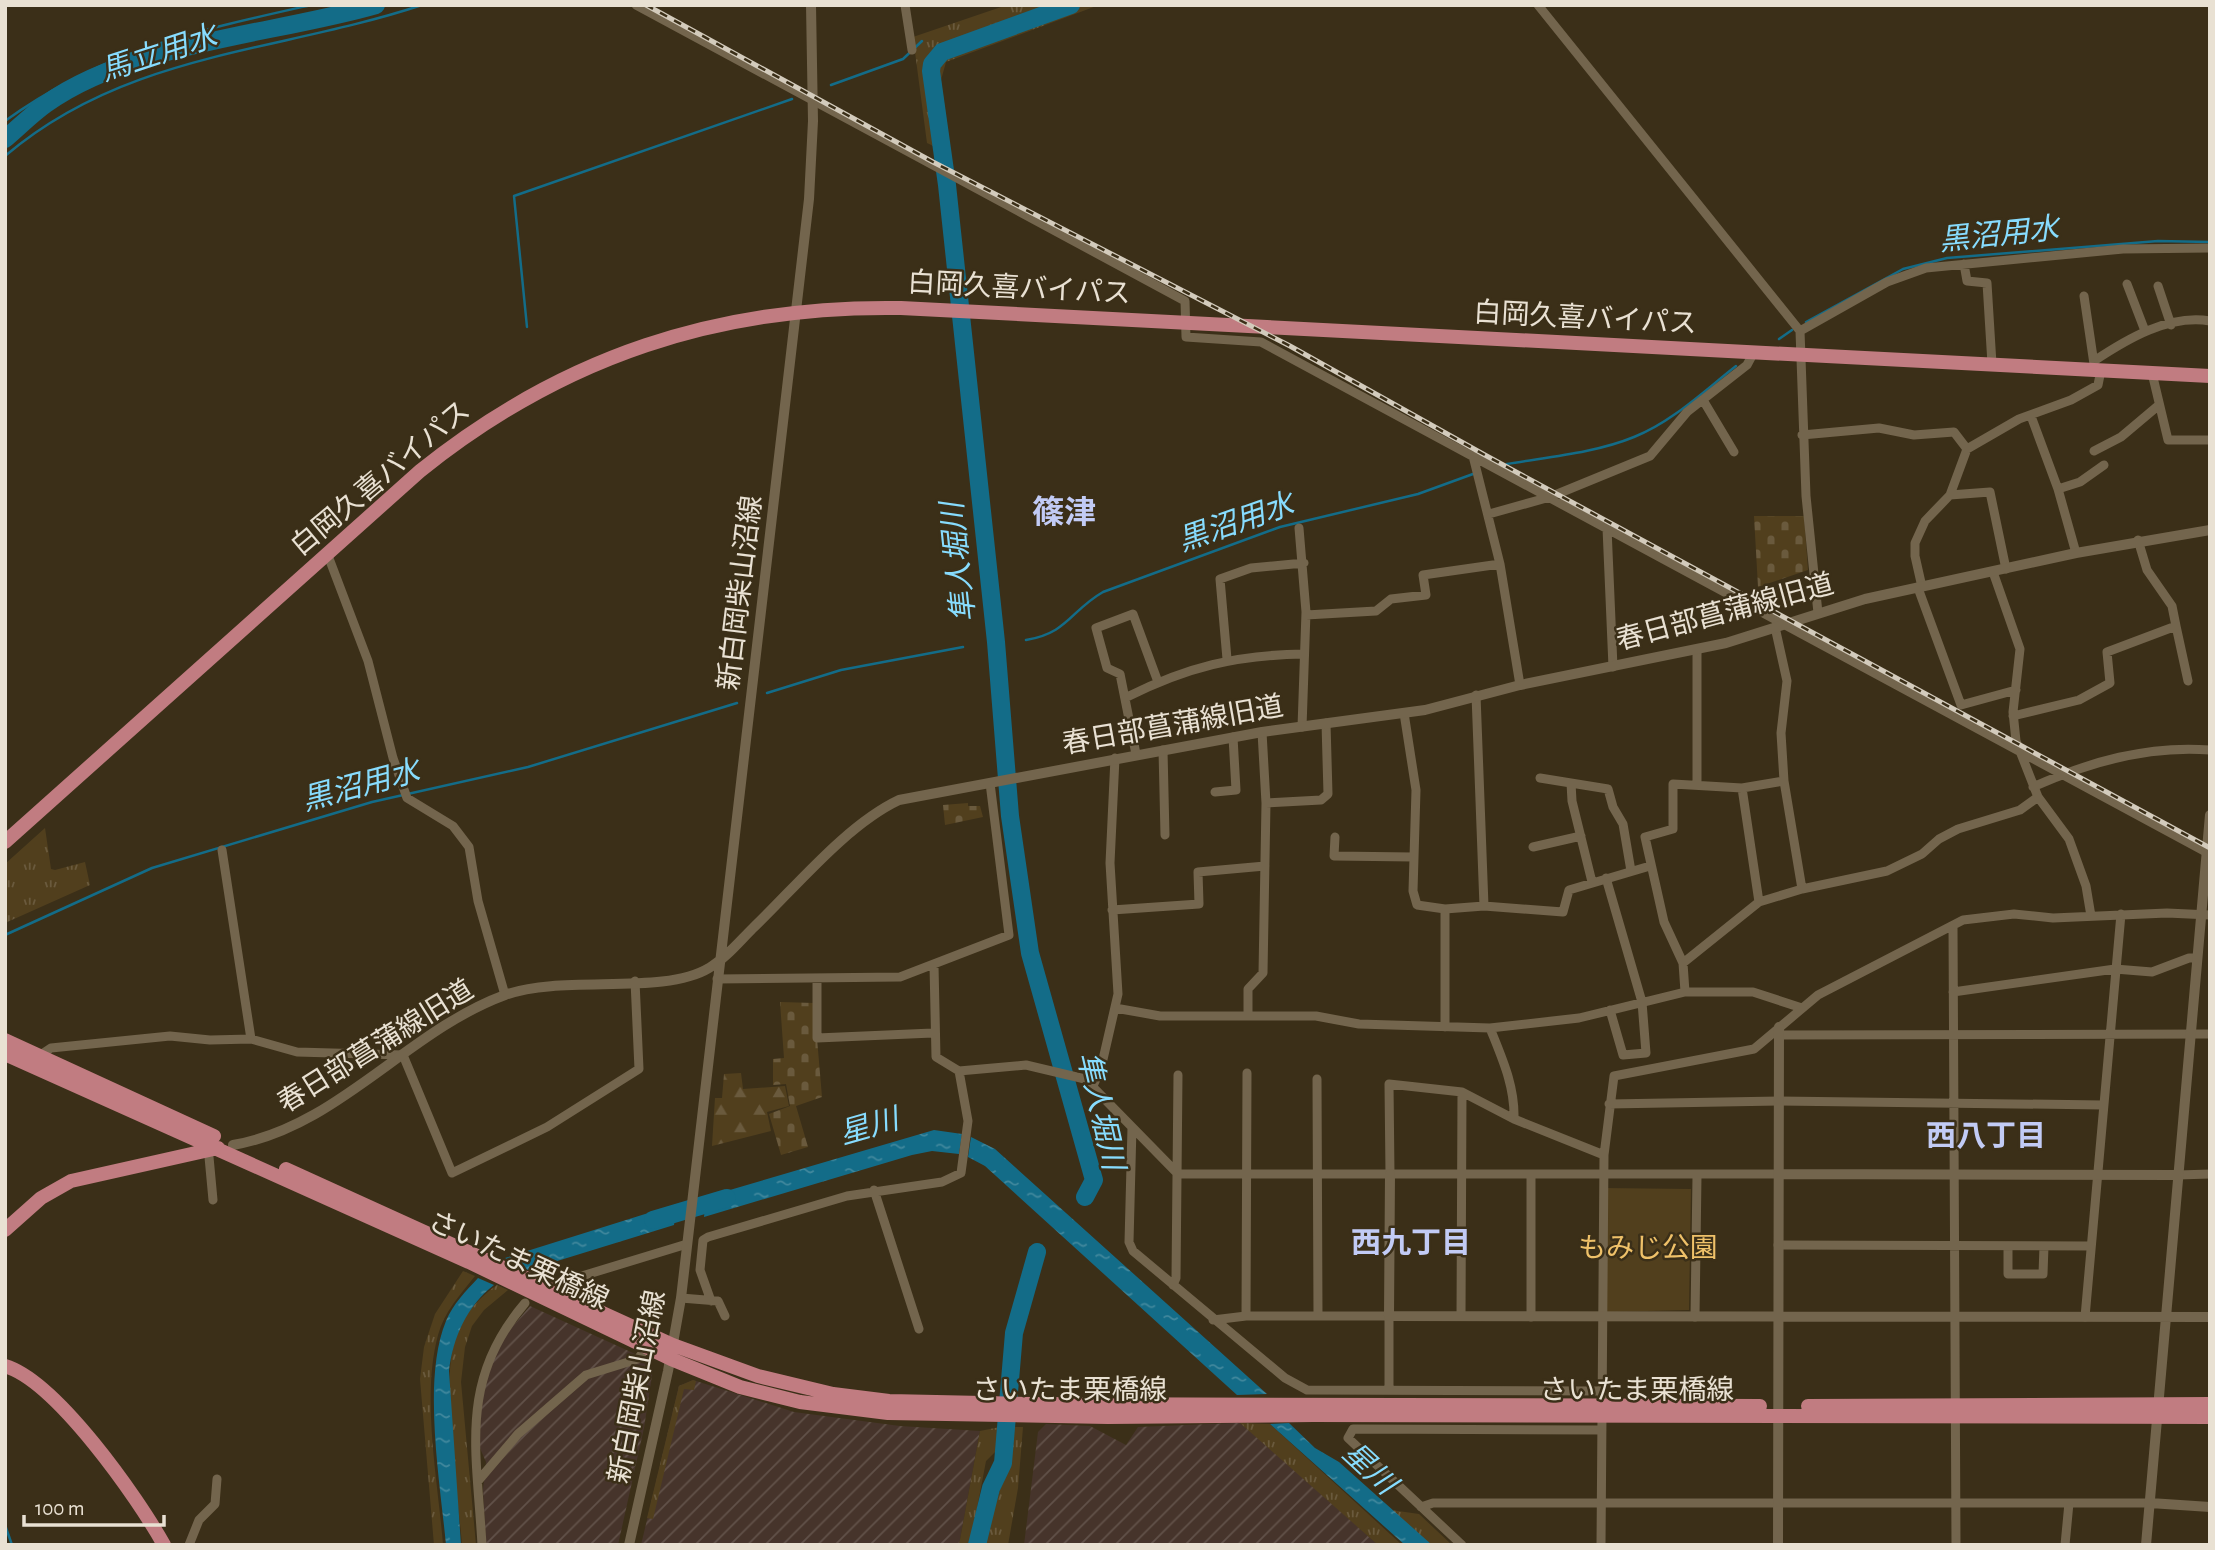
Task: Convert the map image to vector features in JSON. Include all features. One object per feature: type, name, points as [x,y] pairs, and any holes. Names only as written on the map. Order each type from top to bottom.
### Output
[{"type":"main road","name":"白岡久喜バイパス","points":[[5,842],[444,451],[483,424],[548,386],[600,361],[651,342],[717,324],[796,311],[873,307],[1993,365],[2096,367],[2210,376]]},
{"type":"main road","name":"さいたま栗橋線","points":[[5,1040],[219,1148]]},
{"type":"main road","name":"さいたま栗橋線","points":[[5,1054],[474,1259],[529,1291],[646,1348],[672,1352],[833,1394],[993,1409],[1242,1416],[1602,1410]]},
{"type":"main road","points":[[5,1230],[41,1198],[71,1181],[219,1148]]},
{"type":"main road","name":"さいたま栗橋線","points":[[529,1291],[672,1352]]},
{"type":"main road","points":[[5,1366],[34,1382],[88,1438],[164,1545]]},
{"type":"main road","name":"さいたま栗橋線","points":[[1017,1410],[1301,1404],[1602,1410],[2158,1411],[2210,1417]]},
{"type":"main road","name":"さいたま栗橋線","points":[[2158,1411],[2210,1404]]},
{"type":"street","points":[[636,5],[1185,301],[1186,337],[1261,342],[1607,528],[1780,626],[2019,750],[2206,852]]},
{"type":"street","name":"新白岡柴山沼線","points":[[629,1545],[672,1352],[681,1298],[809,199],[813,100],[811,5]]},
{"type":"street","points":[[905,5],[912,50]]},
{"type":"street","points":[[1538,5],[1800,331],[1802,435],[1818,613]]},
{"type":"street","points":[[1800,331],[1887,282],[1926,268],[2123,249],[2210,248]]},
{"type":"street","points":[[1964,264],[1967,281],[1987,283],[1993,365]]},
{"type":"street","points":[[2127,284],[2145,331]]},
{"type":"street","points":[[2158,286],[2171,325]]},
{"type":"street","points":[[2016,690],[1961,705],[1920,588],[1914,556],[1915,543],[1925,521],[1950,495],[1967,449],[2019,419],[2098,385],[2084,296]]},
{"type":"street","points":[[2096,367],[2145,331],[2197,319],[2210,321]]},
{"type":"street","points":[[1489,514],[1550,497],[1650,456],[1687,412],[1747,365],[1754,352]]},
{"type":"street","points":[[2152,373],[2168,440],[2210,440]]},
{"type":"street","points":[[1703,400],[1734,452]]},
{"type":"street","points":[[2094,451],[2121,437],[2159,405]]},
{"type":"street","points":[[2031,416],[2058,489],[2076,553]]},
{"type":"street","points":[[1802,435],[1879,428],[1914,435],[1954,432],[1967,449]]},
{"type":"street","points":[[1473,456],[1500,564],[1520,685]]},
{"type":"street","points":[[2058,489],[2080,482],[2104,465]]},
{"type":"street","points":[[1950,495],[1990,492],[2006,569]]},
{"type":"street","points":[[1299,528],[1304,563],[1306,615],[1302,727]]},
{"type":"street","points":[[1607,528],[1613,667]]},
{"type":"street","name":"春日部菖蒲線旧道","points":[[219,1148],[288,1130],[470,1011],[505,995],[552,985],[635,981],[696,974],[719,961],[862,822],[880,809],[918,795],[1262,732],[1404,713],[1520,685],[1697,650],[1818,613],[1920,588],[2138,540],[2210,530]]},
{"type":"street","points":[[2138,540],[2147,570],[2172,607],[2188,681]]},
{"type":"street","points":[[327,553],[368,661],[393,758],[405,793],[453,826],[469,847],[481,913],[505,995]]},
{"type":"street","points":[[1227,659],[1220,579],[1251,568],[1304,563]]},
{"type":"street","points":[[1306,615],[1376,611],[1391,599],[1426,595],[1423,575],[1500,564]]},
{"type":"street","points":[[1993,572],[2021,649],[2013,716],[2019,750],[2038,797],[2070,839],[2086,886],[2091,915]]},
{"type":"street","points":[[1136,754],[1127,697],[1120,674],[1107,668],[1096,628],[1133,614],[1158,682]]},
{"type":"street","points":[[1780,626],[1787,681],[1781,733],[1784,780],[1802,889]]},
{"type":"street","points":[[2013,716],[2079,700],[2110,683],[2107,652],[2176,626]]},
{"type":"street","points":[[1697,650],[1697,785]]},
{"type":"street","points":[[1127,697],[1158,682],[1227,659],[1304,654]]},
{"type":"street","points":[[1476,695],[1485,906]]},
{"type":"street","points":[[1404,713],[1416,790],[1413,891],[1417,905],[1445,909],[1485,906],[1563,912],[1569,890],[1650,866]]},
{"type":"street","points":[[1266,803],[1321,800],[1328,794],[1326,723]]},
{"type":"street","points":[[1248,1015],[1248,989],[1263,972],[1266,803],[1262,732]]},
{"type":"street","points":[[1215,792],[1236,790],[1233,737]]},
{"type":"street","points":[[1163,750],[1165,835]]},
{"type":"street","points":[[2033,787],[2064,774],[2144,750],[2210,750]]},
{"type":"street","points":[[1093,1086],[1101,1068],[1118,983],[1110,863],[1115,758]]},
{"type":"street","points":[[1539,778],[1608,789],[1613,807],[1623,824],[1631,871]]},
{"type":"street","points":[[1685,992],[1683,963],[1664,922],[1645,837],[1673,829],[1673,783],[1742,788],[1784,780]]},
{"type":"street","points":[[717,979],[900,977],[1009,935],[994,782]]},
{"type":"street","points":[[1571,783],[1592,882]]},
{"type":"street","points":[[1742,788],[1759,902]]},
{"type":"street","points":[[1683,963],[1759,902],[1904,865],[1958,829],[2020,810],[2038,797]]},
{"type":"street","points":[[2146,1545],[2197,958],[2205,915],[2206,852],[2210,815]]},
{"type":"street","points":[[1532,847],[1581,836]]},
{"type":"street","points":[[1335,837],[1334,856],[1413,857]]},
{"type":"street","points":[[222,850],[251,1039]]},
{"type":"street","points":[[1112,910],[1199,904],[1198,872],[1265,866]]},
{"type":"street","points":[[1606,878],[1642,1002],[1646,1053],[1623,1055],[1610,1010]]},
{"type":"street","points":[[1445,909],[1445,1027]]},
{"type":"street","points":[[1601,1545],[1604,1155],[1614,1076],[1754,1049],[1779,1031],[1818,995],[1963,920],[2014,915],[2053,918],[2121,914],[2205,915]]},
{"type":"street","points":[[2085,1317],[2121,914]]},
{"type":"street","points":[[1953,926],[1956,1545]]},
{"type":"street","points":[[1953,992],[2115,969],[2152,972],[2189,958],[2197,958]]},
{"type":"street","points":[[934,965],[933,1033],[936,1058],[959,1070],[1003,1065],[1043,1067],[1076,1076],[1093,1086],[1178,1174],[2210,1174]]},
{"type":"street","points":[[817,979],[817,1038],[933,1033]]},
{"type":"street","points":[[39,1056],[51,1048],[170,1036],[210,1040],[251,1039],[297,1052],[403,1055],[452,1173],[547,1127],[639,1069],[635,981]]},
{"type":"street","points":[[1115,1008],[1160,1016],[1316,1016],[1359,1024],[1490,1028],[1579,1018],[1685,992],[1753,992],[1801,1009]]},
{"type":"street","points":[[1490,1028],[1508,1073],[1514,1102],[1514,1119]]},
{"type":"street","points":[[1779,1031],[1954,1036],[2210,1034]]},
{"type":"street","points":[[1778,1545],[1779,1031]]},
{"type":"street","points":[[711,1301],[700,1270],[703,1240],[874,1190],[942,1182],[958,1176],[963,1169],[968,1121],[959,1070]]},
{"type":"street","points":[[1246,1315],[1247,1073]]},
{"type":"street","points":[[1173,1285],[1176,1278],[1178,1075]]},
{"type":"street","points":[[1317,1079],[1318,1316]]},
{"type":"street","points":[[1389,1391],[1390,1084],[1462,1092],[1514,1119],[1604,1155]]},
{"type":"street","points":[[1461,1316],[1462,1092]]},
{"type":"street","points":[[1609,1104],[1779,1101],[2103,1105]]},
{"type":"street","points":[[1132,1127],[1129,1242],[1133,1251],[1213,1320],[1300,1388],[1389,1391],[1602,1410]]},
{"type":"street","points":[[213,1200],[209,1157],[219,1148]]},
{"type":"street","points":[[1531,1175],[1531,1317]]},
{"type":"street","points":[[1695,1317],[1697,1176]]},
{"type":"street","points":[[874,1190],[919,1329]]},
{"type":"street","points":[[559,1283],[687,1240]]},
{"type":"street","points":[[1778,1245],[2091,1246]]},
{"type":"street","points":[[2008,1246],[2008,1273],[2031,1274],[2043,1274],[2044,1246]]},
{"type":"street","points":[[482,1545],[474,1427],[483,1377],[509,1321],[529,1291]]},
{"type":"street","points":[[681,1298],[718,1301],[725,1316]]},
{"type":"street","points":[[1213,1320],[1246,1315],[2210,1317]]},
{"type":"street","points":[[478,1481],[518,1434],[586,1375],[638,1359],[646,1348]]},
{"type":"street","points":[[1462,1545],[1348,1438],[1353,1429],[1602,1410]]},
{"type":"street","points":[[189,1545],[199,1520],[215,1504],[217,1479]]},
{"type":"street","points":[[1421,1507],[1433,1503],[2150,1503],[2210,1507]]},
{"type":"street","points":[[2065,1545],[2069,1503]]},
{"type":"shaded area","points":[[530,1306],[633,1353],[649,1362],[653,1369],[644,1428],[618,1545],[486,1545],[483,1489],[486,1462],[479,1446],[478,1422],[484,1379],[506,1334]]},
{"type":"shaded area","points":[[693,1380],[794,1412],[900,1426],[980,1431],[959,1545],[641,1545],[679,1386]]},
{"type":"shaded area","points":[[1240,1423],[1378,1545],[1024,1545],[1038,1432],[1046,1424],[1090,1426],[1126,1445],[1138,1427]]},
{"type":"green space","points":[[1007,5],[1099,5],[946,62],[941,80],[951,154],[927,143],[913,37]]},
{"type":"green space","points":[[1754,516],[1804,516],[1808,570],[1758,587]]},
{"type":"green space","points":[[968,803],[968,806],[980,806],[983,817],[945,825],[943,805]]},
{"type":"green space","points":[[45,828],[51,869],[85,862],[90,885],[5,923],[5,864]]},
{"type":"green space","points":[[780,1002],[814,1003],[822,1097],[796,1106],[808,1147],[781,1155],[769,1114],[790,1106],[786,1084],[773,1085],[773,1059],[784,1058]]},
{"type":"green space","points":[[741,1073],[743,1089],[785,1086],[789,1106],[767,1112],[771,1131],[712,1146],[715,1098],[722,1098],[724,1074]]},
{"type":"green space","name":"もみじ公園","points":[[1603,1188],[1691,1189],[1689,1310],[1607,1312]]},
{"type":"green space","points":[[463,1271],[475,1276],[444,1319],[433,1359],[432,1439],[443,1545],[434,1545],[420,1379],[424,1347],[435,1314]]},
{"type":"green space","points":[[497,1285],[508,1290],[484,1310],[472,1326],[465,1347],[461,1382],[476,1545],[462,1545],[449,1405],[452,1351],[465,1317],[480,1299]]},
{"type":"green space","points":[[696,1381],[694,1390],[684,1389],[653,1519],[647,1518],[679,1386]]},
{"type":"green space","points":[[1240,1423],[1270,1424],[1402,1545],[1378,1545]]},
{"type":"green space","points":[[1000,1427],[998,1449],[986,1461],[970,1545],[959,1545],[980,1431]]},
{"type":"green space","points":[[1011,1427],[1023,1427],[1018,1488],[1008,1545],[984,1545],[1007,1465]]},
{"type":"green space","points":[[1391,1510],[1419,1514],[1452,1545],[1429,1545]]},
{"type":"water","points":[[934,1130],[962,1134],[959,1154],[932,1151],[912,1155],[704,1217],[706,1197]]},
{"type":"water","points":[[971,1137],[995,1149],[1267,1394],[1237,1395],[985,1166],[968,1157]]},
{"type":"water","points":[[677,1204],[674,1225],[528,1270],[505,1258]]},
{"type":"water","points":[[478,1278],[494,1285],[484,1293],[463,1323],[454,1346],[449,1371],[461,1545],[446,1545],[435,1431],[435,1371],[446,1321],[456,1303]]},
{"type":"water","points":[[1289,1423],[1315,1448],[1339,1462],[1432,1545],[1405,1545],[1270,1424]]},
{"type":"waterway","points":[[5,121],[78,77],[115,60],[189,34],[311,5]]},
{"type":"waterway","points":[[5,139],[46,104],[80,83],[119,67],[205,43],[376,5]]},
{"type":"waterway","name":"馬立用水","points":[[5,156],[52,122],[101,95],[152,75],[205,59],[367,21],[422,5]]},
{"type":"waterway","name":"隼人堀川","points":[[1071,5],[942,52],[932,64],[931,71],[947,185],[996,642],[1010,816],[1030,953],[1094,1180],[1085,1197]]},
{"type":"waterway","points":[[831,85],[903,59],[922,41]]},
{"type":"waterway","points":[[527,327],[514,196],[792,99]]},
{"type":"waterway","name":"黒沼用水","points":[[1806,322],[1903,269],[1947,258],[2158,241],[2210,242]]},
{"type":"waterway","name":"黒沼用水","points":[[1779,339],[1792,330]]},
{"type":"waterway","name":"黒沼用水","points":[[1507,464],[1587,451],[1634,437],[1675,415],[1736,366]]},
{"type":"waterway","name":"黒沼用水","points":[[1026,640],[1040,637],[1060,627],[1103,592],[1280,527],[1418,494],[1473,474]]},
{"type":"waterway","name":"黒沼用水","points":[[767,693],[841,670],[963,647]]},
{"type":"waterway","name":"黒沼用水","points":[[5,935],[152,868],[372,802],[528,767],[737,703]]},
{"type":"waterway","name":"星川","points":[[653,1220],[727,1198]]},
{"type":"waterway","name":"隼人堀川","points":[[977,1545],[991,1488],[1003,1463],[1014,1333],[1037,1252]]},
{"type":"waterway","name":"黒沼用水","points":[[5,1525],[12,1545]]},
{"type":"railway","points":[[646,5],[933,162],[1290,346],[1483,454],[2210,848]]},
{"type":"district","name":"篠津","points":[[1064,513]]},
{"type":"district","name":"西八丁目","points":[[1986,1137]]},
{"type":"district","name":"西九丁目","points":[[1411,1244]]}]
